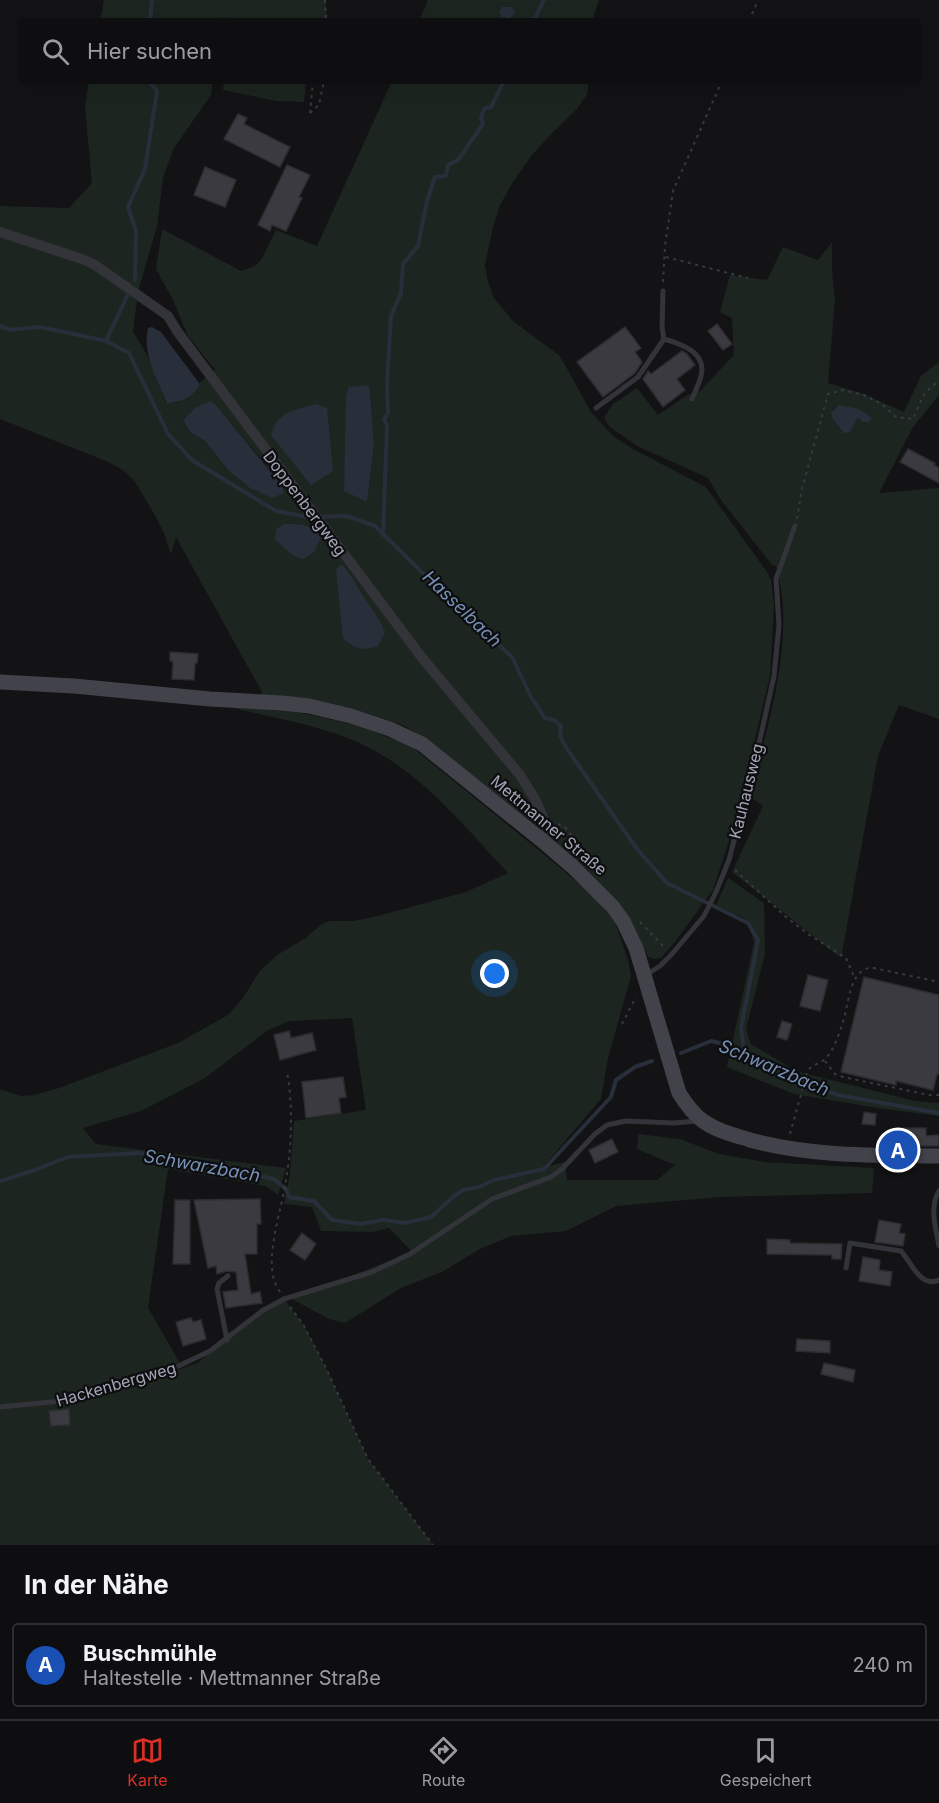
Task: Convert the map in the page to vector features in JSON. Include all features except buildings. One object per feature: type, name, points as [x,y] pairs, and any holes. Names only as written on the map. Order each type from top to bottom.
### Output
[{"type":"main road","name":"Mettmanner Straße","points":[[0,682],[282,703],[351,716],[407,736],[422,744],[546,843],[613,907],[630,934],[645,975],[666,1053],[680,1093],[689,1108],[702,1121],[737,1136],[786,1149],[881,1156],[939,1156]]},
{"type":"street","name":"Doppenbergweg","points":[[0,232],[95,265],[168,316],[423,659],[520,775],[535,798],[543,817],[547,831],[546,843]]},
{"type":"lane","points":[[596,408],[638,377],[664,339],[663,291]]},
{"type":"lane","points":[[664,339],[682,345],[693,352],[701,363],[701,376],[692,399]]},
{"type":"lane","name":"Kauhausweg","points":[[645,975],[660,966],[671,955],[704,916],[727,864],[758,748],[774,676],[778,625],[776,579],[795,526]]},
{"type":"lane","name":"Hackenbergweg","points":[[0,1407],[61,1401],[139,1381],[195,1360],[227,1340],[271,1305],[372,1272],[410,1254],[492,1199],[551,1177],[607,1125],[626,1121],[674,1123],[702,1121]]},
{"type":"lane","points":[[939,1191],[936,1195],[934,1211],[939,1246]]},
{"type":"lane","points":[[846,1268],[849,1243],[901,1251],[922,1279],[933,1283],[939,1280]]},
{"type":"lane","points":[[227,1340],[217,1289],[219,1282],[228,1276]]},
{"type":"path","points":[[325,0],[326,18]]},
{"type":"path","points":[[749,18],[758,0]]},
{"type":"path","points":[[312,84],[310,113],[319,105],[323,84]]},
{"type":"path","points":[[663,291],[673,191],[721,84]]},
{"type":"path","points":[[665,257],[748,278]]},
{"type":"path","points":[[795,526],[802,489],[828,394],[843,390],[856,393],[882,404],[896,417],[913,419],[924,394],[939,380]]},
{"type":"path","points":[[727,864],[807,934],[846,958],[855,979]]},
{"type":"path","points":[[786,1149],[809,1067],[824,1060],[834,1047],[844,1022],[851,987],[861,971],[868,968],[939,982]]},
{"type":"path","points":[[622,1024],[645,975]]},
{"type":"path","points":[[824,1060],[834,1074],[843,1077],[929,1095],[939,1095]]},
{"type":"path","points":[[287,1071],[291,1095],[291,1119],[286,1180],[272,1257],[274,1280],[284,1299],[303,1324],[368,1459],[433,1545]]},
{"type":"shaded area","points":[[104,0],[326,0],[327,18],[223,17],[101,18]]},
{"type":"shaded area","points":[[428,0],[599,0],[593,18],[420,18]]},
{"type":"shaded area","points":[[502,7],[511,7],[515,11],[514,15],[509,18],[502,17],[499,13]]},
{"type":"shaded area","points":[[89,84],[213,84],[211,95],[174,148],[163,177],[157,226],[138,292],[133,331],[147,355],[166,402],[177,403],[199,387],[199,383],[215,370],[188,336],[173,300],[156,269],[162,229],[241,271],[255,266],[261,260],[276,230],[317,246],[391,84],[589,84],[587,94],[577,109],[532,155],[500,205],[485,265],[488,282],[494,298],[513,321],[560,356],[591,412],[613,436],[706,487],[767,572],[771,580],[774,604],[770,676],[736,819],[713,890],[661,958],[648,957],[636,930],[591,875],[430,741],[403,725],[356,710],[262,695],[176,537],[171,554],[155,515],[135,482],[123,470],[106,461],[0,419],[0,206],[69,208],[92,183],[85,107]],"holes":[[[367,385],[370,390],[374,443],[351,493],[344,490],[345,469]],[[216,405],[283,486],[284,493],[228,470],[205,441],[191,433],[183,420],[196,407]]]},
{"type":"shaded area","points":[[224,84],[306,84],[304,102],[276,101],[223,90]]},
{"type":"shaded area","points":[[832,242],[835,300],[828,383],[861,393],[904,412],[921,376],[939,362],[939,395],[913,427],[879,493],[939,488],[939,719],[899,705],[878,756],[841,958],[732,872],[763,806],[749,796],[771,711],[782,651],[782,593],[776,566],[772,565],[721,500],[708,478],[637,446],[610,427],[604,418],[612,405],[637,388],[658,415],[687,395],[700,391],[734,355],[732,318],[720,312],[730,275],[767,280],[783,247],[818,260]]},
{"type":"shaded area","points":[[152,327],[161,332],[199,383],[195,391],[181,401],[167,403],[155,376],[147,347],[148,328]]},
{"type":"shaded area","points":[[368,385],[374,443],[367,502],[344,491],[346,396],[349,387]]},
{"type":"shaded area","points":[[210,401],[216,405],[283,487],[284,493],[272,498],[250,488],[228,470],[205,441],[191,433],[183,420],[196,407]]},
{"type":"shaded area","points":[[315,404],[327,408],[333,471],[311,485],[271,435],[282,416]]},
{"type":"shaded area","points":[[839,405],[859,409],[872,418],[869,422],[862,422],[859,418],[850,432],[844,433],[831,413]]},
{"type":"shaded area","points":[[284,524],[295,524],[314,529],[321,537],[314,552],[303,559],[294,556],[275,540],[276,529]]},
{"type":"shaded area","points":[[342,565],[383,628],[385,633],[378,646],[367,649],[359,648],[343,638],[336,570]]},
{"type":"shaded area","points":[[225,706],[279,709],[316,716],[359,726],[411,746],[563,870],[597,900],[615,922],[631,976],[608,1058],[601,1099],[543,1167],[565,1162],[567,1180],[657,1180],[675,1165],[637,1149],[638,1134],[680,1139],[719,1154],[765,1162],[874,1168],[872,1193],[720,1197],[616,1206],[566,1231],[511,1236],[480,1249],[442,1272],[401,1288],[345,1323],[329,1319],[292,1299],[412,1252],[389,1228],[373,1232],[321,1231],[312,1207],[284,1204],[290,1174],[294,1121],[366,1110],[352,1018],[290,1021],[268,1030],[205,1078],[141,1111],[83,1128],[96,1144],[286,1168],[278,1195],[266,1186],[168,1169],[148,1308],[180,1363],[143,1376],[168,1373],[197,1363],[262,1311],[284,1299],[303,1324],[368,1459],[433,1545],[0,1545],[0,1089],[21,1096],[34,1095],[59,1088],[178,1043],[228,1015],[243,998],[259,972],[277,955],[304,939],[322,924],[330,921],[353,921],[374,917],[466,892],[508,873],[439,800],[400,767],[379,753],[325,730]]},
{"type":"shaded area","points":[[728,878],[764,903],[765,954],[746,1029],[751,1044],[796,1071],[915,1101],[939,1103],[939,1116],[794,1094],[727,1067],[754,942],[748,920],[716,905]]},
{"type":"waterway","points":[[150,18],[152,0]]},
{"type":"waterway","points":[[535,18],[544,0]]},
{"type":"waterway","points":[[135,280],[136,231],[128,207],[145,169],[157,91],[151,84]]},
{"type":"waterway","points":[[383,535],[387,426],[384,419],[388,413],[387,383],[391,316],[401,293],[403,264],[418,246],[427,201],[435,177],[446,176],[448,165],[458,160],[483,124],[481,118],[484,109],[491,107],[502,84]]},
{"type":"waterway","points":[[106,341],[127,296]]},
{"type":"waterway","name":"Hasselbach","points":[[0,326],[11,330],[38,327],[55,330],[106,341],[129,353],[168,434],[192,460],[276,511],[308,517],[347,516],[375,526],[512,657],[531,697],[545,718],[554,720],[561,726],[560,736],[567,749],[637,849],[667,883],[748,923],[758,940],[741,1028],[745,1059]]},
{"type":"waterway","name":"Schwarzbach","points":[[681,1053],[711,1041],[724,1044],[748,1061],[838,1095],[939,1113]]},
{"type":"waterway","name":"Schwarzbach","points":[[0,1181],[68,1157],[140,1153],[274,1179],[286,1189],[289,1197],[314,1201],[332,1220],[360,1224],[383,1220],[405,1223],[431,1217],[463,1190],[479,1187],[494,1180],[544,1169],[611,1097],[616,1080],[635,1067],[652,1061]]},
{"type":"place","name":"Buschmühle","points":[[898,1150]]}]
